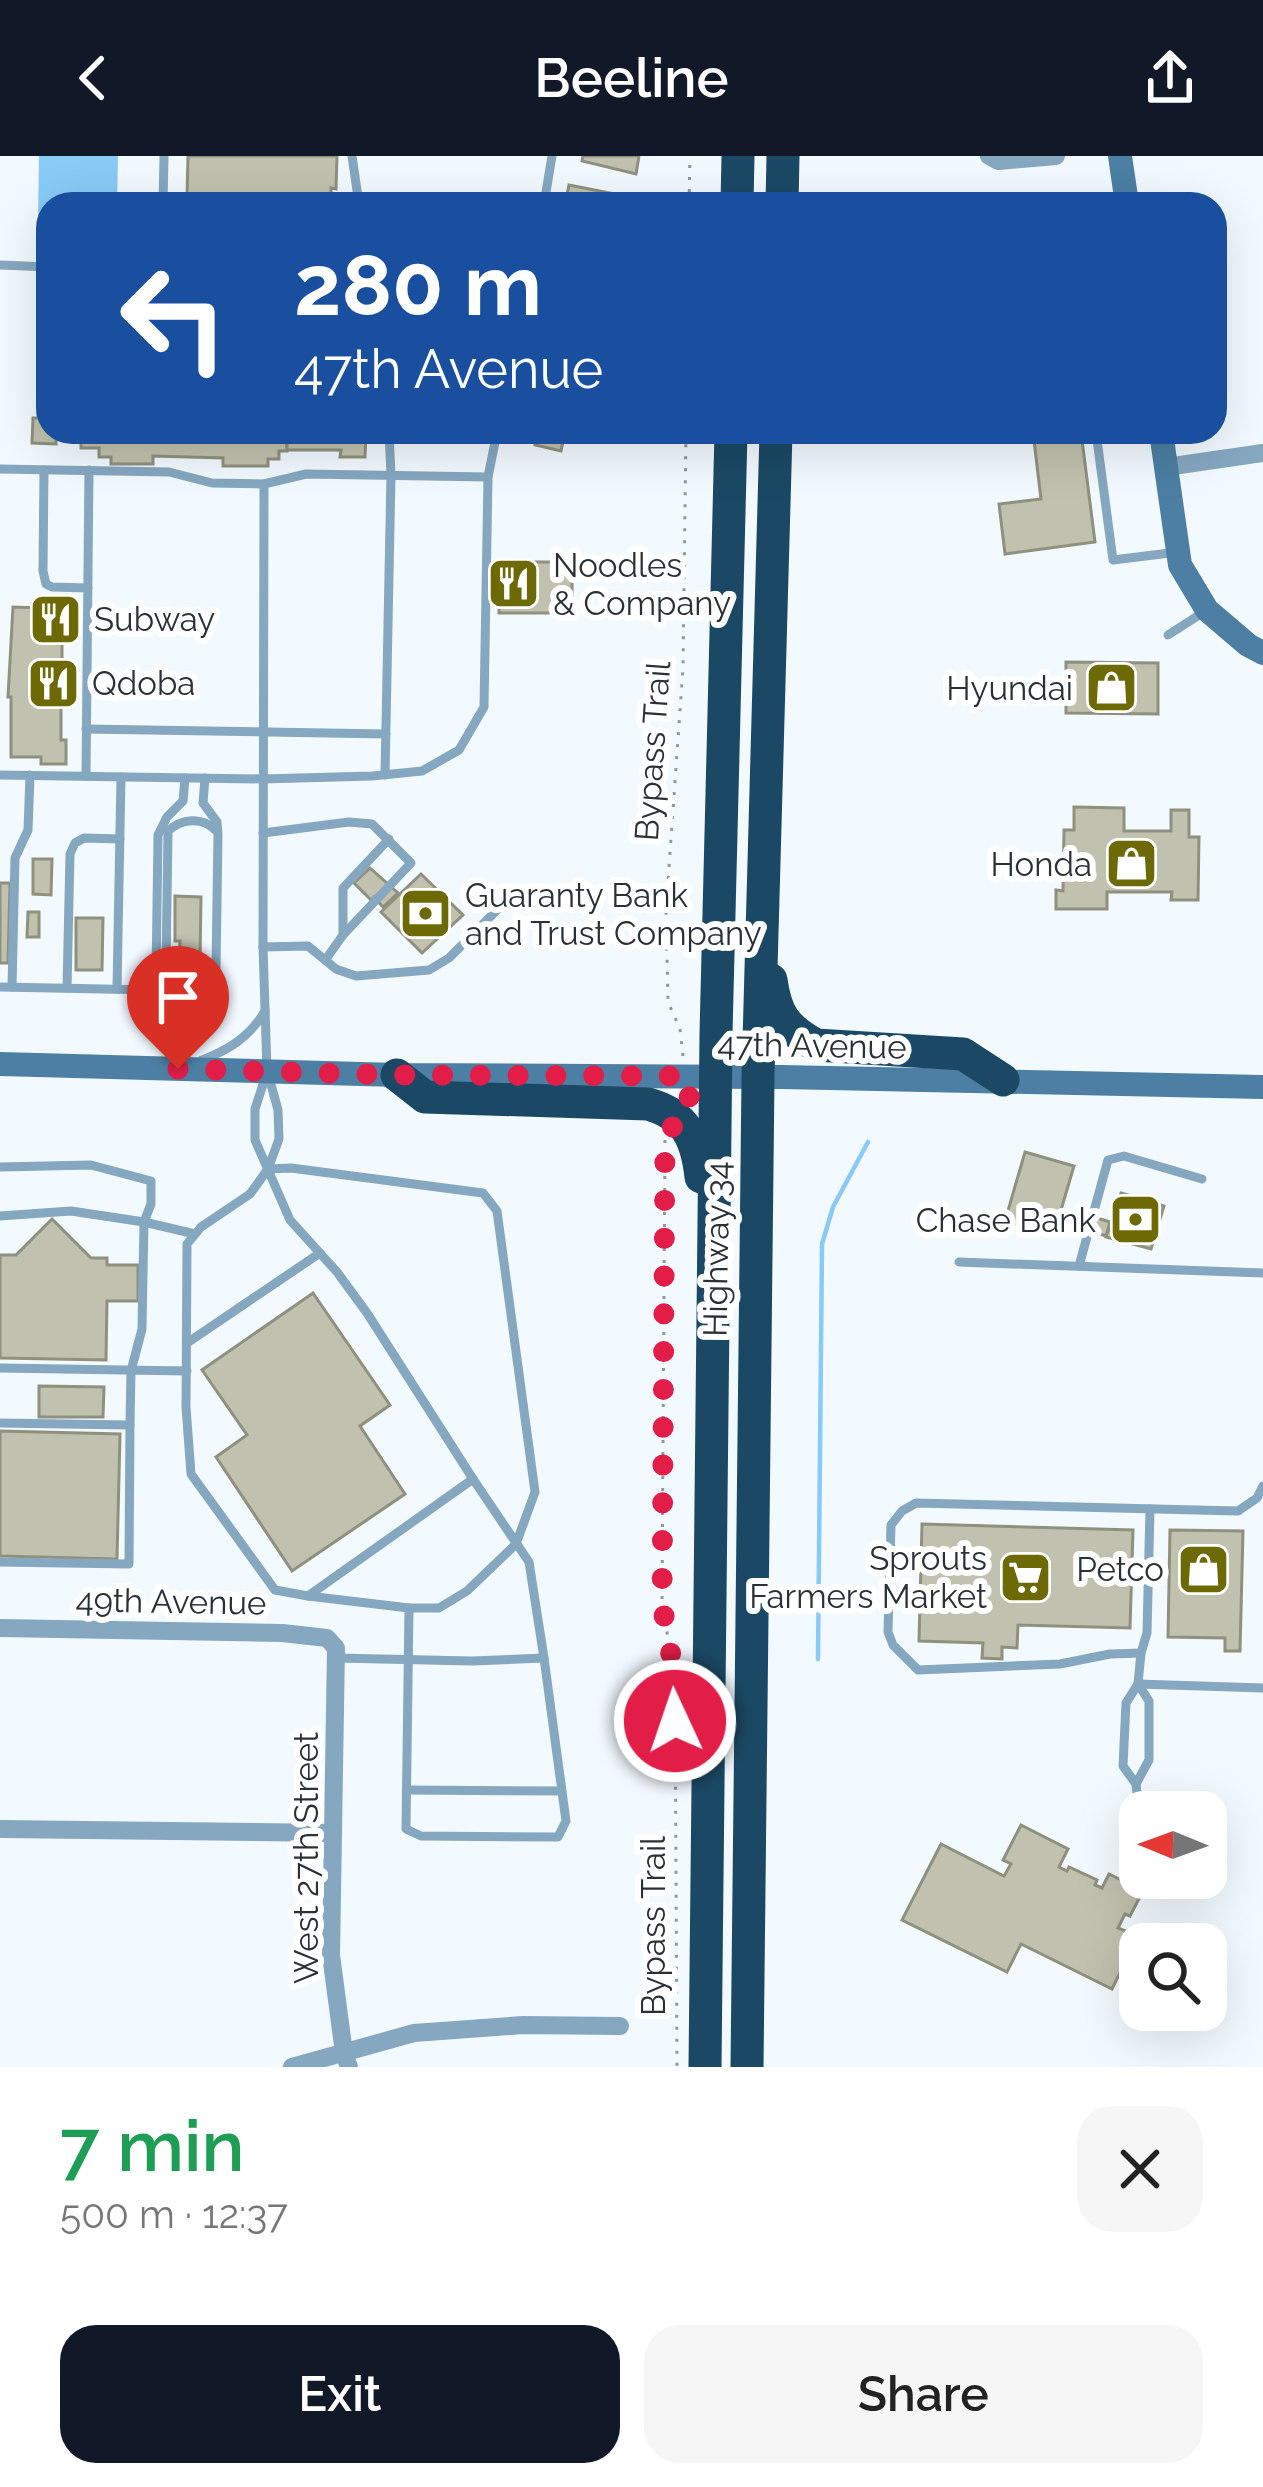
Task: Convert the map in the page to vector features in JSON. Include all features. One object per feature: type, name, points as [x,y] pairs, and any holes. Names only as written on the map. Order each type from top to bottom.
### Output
[{"type":"highway","points":[[738,192],[739,156]]},
{"type":"highway","points":[[782,192],[783,156]]},
{"type":"highway","name":"Highway 34","points":[[706,2067],[711,1396],[700,1076],[730,444]]},
{"type":"highway","name":"Highway 34","points":[[747,2067],[758,1077],[776,444]]},
{"type":"highway","points":[[764,836],[771,979],[782,1019],[816,1046],[963,1054],[1003,1080]]},
{"type":"highway","points":[[397,1075],[425,1097],[648,1104],[681,1118],[692,1134],[701,1174],[711,1396]]},
{"type":"main road","points":[[1120,156],[1125,192]]},
{"type":"main road","points":[[1163,444],[1180,565],[1207,610],[1263,653]]},
{"type":"main road","name":"47th Avenue","points":[[0,1064],[397,1075],[1263,1087]]},
{"type":"street","points":[[989,156],[998,160],[1056,156]]},
{"type":"street","points":[[1166,467],[1263,453]]},
{"type":"street","name":"49th Avenue","points":[[0,1628],[282,1633],[327,1638],[336,1653]]},
{"type":"street","name":"West 27th Street","points":[[336,1653],[331,1955],[347,2060]]},
{"type":"street","points":[[0,1828],[333,1833]]},
{"type":"street","points":[[292,2067],[347,2060],[414,2033],[620,2026]]},
{"type":"lane","points":[[163,192],[164,156]]},
{"type":"lane","points":[[352,156],[357,192]]},
{"type":"lane","points":[[546,192],[552,156]]},
{"type":"lane","points":[[0,265],[36,266]]},
{"type":"lane","points":[[385,775],[389,444]]},
{"type":"lane","points":[[0,775],[263,779],[385,775],[422,771],[460,750],[484,707],[488,477],[495,444]]},
{"type":"lane","points":[[1098,444],[1113,560],[1178,552]]},
{"type":"lane","points":[[0,469],[169,472],[212,484],[265,484],[306,474],[488,477]]},
{"type":"lane","points":[[44,470],[46,584],[88,588]]},
{"type":"lane","points":[[86,776],[89,470]]},
{"type":"lane","points":[[265,484],[262,947],[267,1070],[278,1110],[279,1139],[268,1169],[250,1194],[201,1227],[188,1244],[186,1407],[191,1474],[275,1590],[439,1608],[467,1591],[517,1544],[535,1492],[497,1211],[483,1193],[292,1168],[268,1169]]},
{"type":"lane","points":[[1168,635],[1207,610]]},
{"type":"lane","points":[[86,729],[386,734]]},
{"type":"lane","points":[[13,987],[15,858],[28,830],[30,775]]},
{"type":"lane","points":[[117,989],[121,777]]},
{"type":"lane","points":[[165,986],[156,976],[158,835],[166,817],[183,801],[185,778]]},
{"type":"lane","points":[[0,987],[154,990],[212,981],[218,834],[217,822],[203,803],[205,778]]},
{"type":"lane","points":[[156,976],[166,966],[168,831],[178,822],[196,821],[210,824],[218,834]]},
{"type":"lane","points":[[263,833],[349,822],[372,824],[411,863],[326,959]]},
{"type":"lane","points":[[68,988],[70,854],[75,842],[84,838],[120,839]]},
{"type":"lane","points":[[343,935],[343,889],[389,839]]},
{"type":"lane","points":[[0,858],[15,858]]},
{"type":"lane","points":[[262,947],[308,946],[336,969],[356,976],[429,970],[449,958],[499,908]]},
{"type":"lane","points":[[178,1069],[241,1041],[265,1011]]},
{"type":"lane","points":[[267,1070],[255,1109],[255,1140],[290,1220],[367,1313],[529,1562],[566,1822],[558,1837],[421,1836],[406,1828],[409,1608]]},
{"type":"lane","points":[[1079,1266],[1108,1160],[1124,1156],[1202,1179]]},
{"type":"lane","points":[[0,1166],[91,1165],[151,1181],[151,1204],[144,1222],[142,1329],[130,1372],[129,1564],[0,1562]]},
{"type":"lane","points":[[0,1216],[71,1211],[195,1234]]},
{"type":"lane","points":[[188,1343],[320,1253]]},
{"type":"lane","points":[[959,1262],[1263,1273]]},
{"type":"lane","points":[[0,1368],[187,1372]]},
{"type":"lane","points":[[0,1423],[130,1425]]},
{"type":"lane","points":[[308,1596],[473,1479]]},
{"type":"lane","points":[[1141,1653],[1060,1664],[918,1670],[893,1645],[889,1632],[891,1526],[902,1511],[916,1504],[1238,1511],[1257,1498],[1263,1486]]},
{"type":"lane","points":[[1137,1791],[1123,1766],[1126,1703],[1138,1684],[1147,1633],[1150,1509]]},
{"type":"lane","points":[[336,1653],[409,1660],[544,1658]]},
{"type":"lane","points":[[1138,1684],[1263,1688]]},
{"type":"lane","points":[[1136,1784],[1149,1760],[1149,1701],[1138,1684]]},
{"type":"lane","points":[[406,1790],[562,1791]]},
{"type":"path","points":[[689,192],[690,156]]},
{"type":"path","name":"Bypass Trail","points":[[686,444],[683,668],[666,910],[668,1002],[700,1076]]},
{"type":"path","name":"Bypass Trail","points":[[677,2067],[675,1678],[662,1604],[665,1139],[681,1118]]},
{"type":"water","points":[[39,156],[118,156],[117,192],[38,192]]},
{"type":"building","points":[[188,156],[337,156],[336,189],[331,192],[187,192]]},
{"type":"building","points":[[583,156],[639,156],[636,174],[582,161]]},
{"type":"building","points":[[569,185],[604,192],[568,192]]},
{"type":"building","points":[[81,444],[287,444],[287,451],[279,451],[279,459],[268,459],[268,466],[223,466],[223,458],[153,456],[153,464],[111,464],[111,457],[99,457],[99,448],[81,448]]},
{"type":"building","points":[[287,444],[366,444],[365,457],[340,457],[341,450],[287,450]]},
{"type":"building","points":[[535,444],[562,444],[561,451]]},
{"type":"building","points":[[1034,444],[1083,444],[1095,542],[1005,554],[999,504],[1041,499]]},
{"type":"building","points":[[499,562],[572,562],[572,613],[499,613]]},
{"type":"building","points":[[43,602],[68,602],[67,626],[62,626],[67,696],[61,696],[66,764],[41,764],[41,757],[11,757],[8,697],[13,607],[43,608]]},
{"type":"building","name":"Hyundai","points":[[1066,662],[1158,663],[1158,714],[1066,713]]},
{"type":"building","name":"Honda","points":[[1074,807],[1124,808],[1124,831],[1171,831],[1171,810],[1189,810],[1189,837],[1199,837],[1198,900],[1171,900],[1172,892],[1107,892],[1107,909],[1056,909],[1056,890],[1063,891],[1064,830],[1074,830]]},
{"type":"building","points":[[33,859],[52,859],[51,895],[33,894]]},
{"type":"building","points":[[370,868],[398,893],[383,907],[354,883]]},
{"type":"building","points":[[421,874],[463,915],[422,953],[381,912]]},
{"type":"building","points":[[0,883],[10,883],[8,963],[0,963]]},
{"type":"building","points":[[175,896],[201,897],[200,961],[179,960]]},
{"type":"building","points":[[28,912],[39,912],[39,937],[27,937]]},
{"type":"building","points":[[76,918],[103,918],[102,970],[76,970]]},
{"type":"building","points":[[1025,1152],[1074,1166],[1059,1231],[1055,1229],[1053,1235],[1005,1221]]},
{"type":"building","points":[[1121,1193],[1164,1206],[1151,1249],[1106,1237]]},
{"type":"building","points":[[1082,1213],[1110,1222],[1106,1236],[1078,1227]]},
{"type":"building","points":[[52,1219],[91,1258],[107,1258],[107,1265],[138,1265],[138,1301],[107,1301],[106,1360],[0,1358],[0,1255],[16,1255]]},
{"type":"building","points":[[313,1293],[390,1405],[360,1426],[405,1494],[292,1571],[216,1457],[247,1435],[202,1370]]},
{"type":"building","points":[[39,1386],[104,1387],[103,1417],[39,1417]]},
{"type":"building","points":[[0,1431],[120,1434],[117,1559],[0,1556]]},
{"type":"building","name":"Sprouts Farmers Market","points":[[922,1524],[1133,1530],[1130,1628],[1018,1625],[1017,1648],[1002,1647],[1002,1659],[982,1658],[983,1643],[919,1641]]},
{"type":"building","points":[[1170,1530],[1243,1531],[1240,1651],[1225,1651],[1225,1638],[1168,1637]]},
{"type":"building","points":[[1021,1825],[1068,1849],[1059,1867],[1097,1880],[1095,1885],[1102,1888],[1109,1874],[1119,1879],[1119,1899],[1139,1899],[1130,1916],[1125,1914],[1119,1923],[1119,1975],[1112,1989],[1021,1944],[1007,1972],[902,1920],[941,1844],[1004,1876],[1011,1864],[1003,1860]]},
{"type":"waterway","points":[[818,1659],[822,1244],[833,1207],[868,1142]]},
{"type":"place","name":"Noodles & Company","points":[[514,584]]},
{"type":"place","name":"Subway","points":[[55,619]]},
{"type":"place","name":"Qdoba","points":[[53,683]]},
{"type":"place","name":"Hyundai","points":[[1112,688]]},
{"type":"place","name":"Honda","points":[[1131,864]]},
{"type":"place","name":"Guaranty Bank and Trust Company","points":[[426,914]]},
{"type":"place","name":"Chase Bank","points":[[1135,1220]]},
{"type":"place","name":"Petco","points":[[1203,1569]]},
{"type":"place","name":"Sprouts Farmers Market","points":[[1026,1577]]},
{"type":"route","points":[[178,1069],[686,1076],[691,1108],[665,1139],[662,1604],[675,1678],[675,1721]]}]
